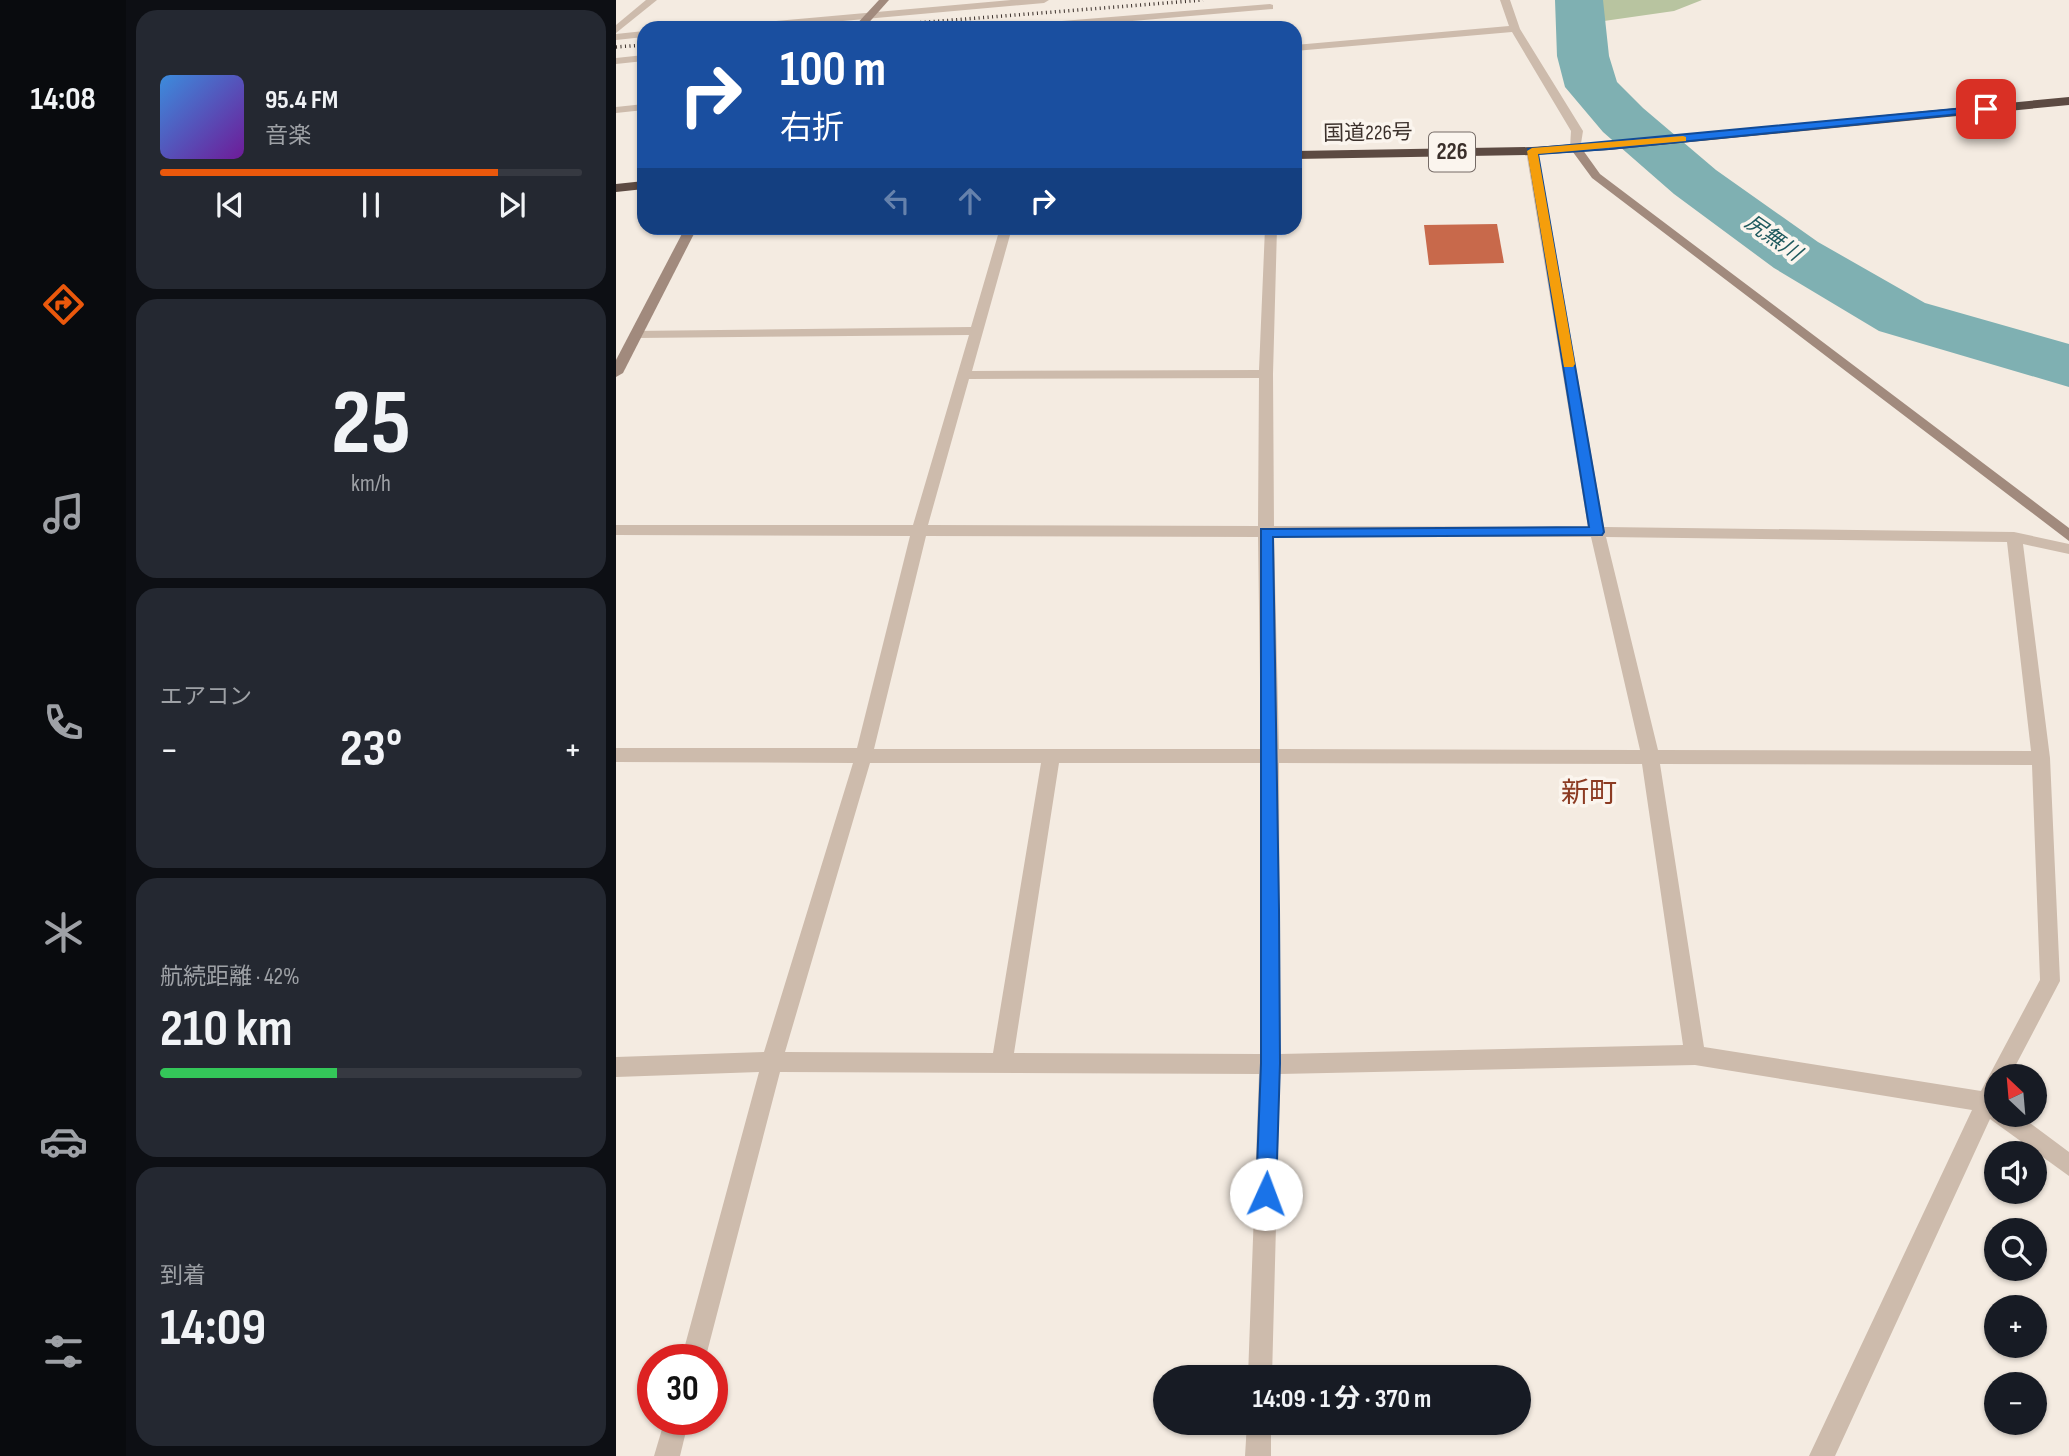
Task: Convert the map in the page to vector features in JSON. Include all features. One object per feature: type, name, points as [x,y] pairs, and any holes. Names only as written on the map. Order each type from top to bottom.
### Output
[{"type":"highway","name":"国道226号","points":[[1302,155],[1532,151],[1609,146],[2069,101]]},
{"type":"highway","points":[[616,188],[637,185]]},
{"type":"street","points":[[616,30],[652,0]]},
{"type":"street","points":[[865,21],[884,0]]},
{"type":"street","points":[[812,21],[1044,0]]},
{"type":"street","points":[[1505,0],[1515,29],[1577,131],[1576,148],[1596,176],[2069,536]]},
{"type":"street","points":[[1100,21],[1270,6]]},
{"type":"street","points":[[1173,15],[1173,21]]},
{"type":"street","points":[[1302,47],[1515,29]]},
{"type":"street","points":[[616,37],[637,35]]},
{"type":"street","points":[[616,61],[637,59]]},
{"type":"street","points":[[616,110],[637,108]]},
{"type":"street","points":[[1532,151],[1597,532],[1650,755],[1695,1055]]},
{"type":"street","points":[[617,368],[687,235]]},
{"type":"street","points":[[697,1344],[772,1062],[864,754],[919,531],[1004,235]]},
{"type":"street","points":[[1260,1365],[1270,1063],[1266,374],[1271,235]]},
{"type":"street","points":[[637,334],[978,331]]},
{"type":"street","points":[[964,375],[1266,374]]},
{"type":"street","points":[[616,530],[1597,532],[2014,537],[2069,549]]},
{"type":"street","points":[[2006,1064],[2050,981],[2041,758],[2014,537]]},
{"type":"street","points":[[616,755],[1270,754],[2041,758]]},
{"type":"street","points":[[1002,1063],[1051,755]]},
{"type":"street","points":[[616,1067],[772,1062],[1270,1063],[1695,1055],[1984,1107]]},
{"type":"street","points":[[1822,1456],[1986,1127]]},
{"type":"street","points":[[2019,1127],[2069,1165]]},
{"type":"street","points":[[667,1456],[673,1435]]},
{"type":"street","points":[[1258,1456],[1259,1435]]},
{"type":"green space","points":[[1590,0],[1702,0],[1674,11],[1590,23]]},
{"type":"building","points":[[1497,224],[1504,263],[1429,265],[1424,225]]},
{"type":"waterway","name":"尻無川","points":[[1579,0],[1583,56],[1592,87],[1623,120],[1695,182],[1796,255],[1902,317],[2069,366]]},
{"type":"railway","points":[[940,21],[1203,0]]},
{"type":"railway","points":[[616,47],[637,46]]},
{"type":"slow traffic","points":[[1569,364],[1532,151],[1683,139]]},
{"type":"district","name":"新町","points":[[1589,793]]},
{"type":"route","points":[[1266,1194],[1270,1063],[1270,754],[1266,532],[1597,532],[1532,151],[1609,146],[1986,109]]}]
